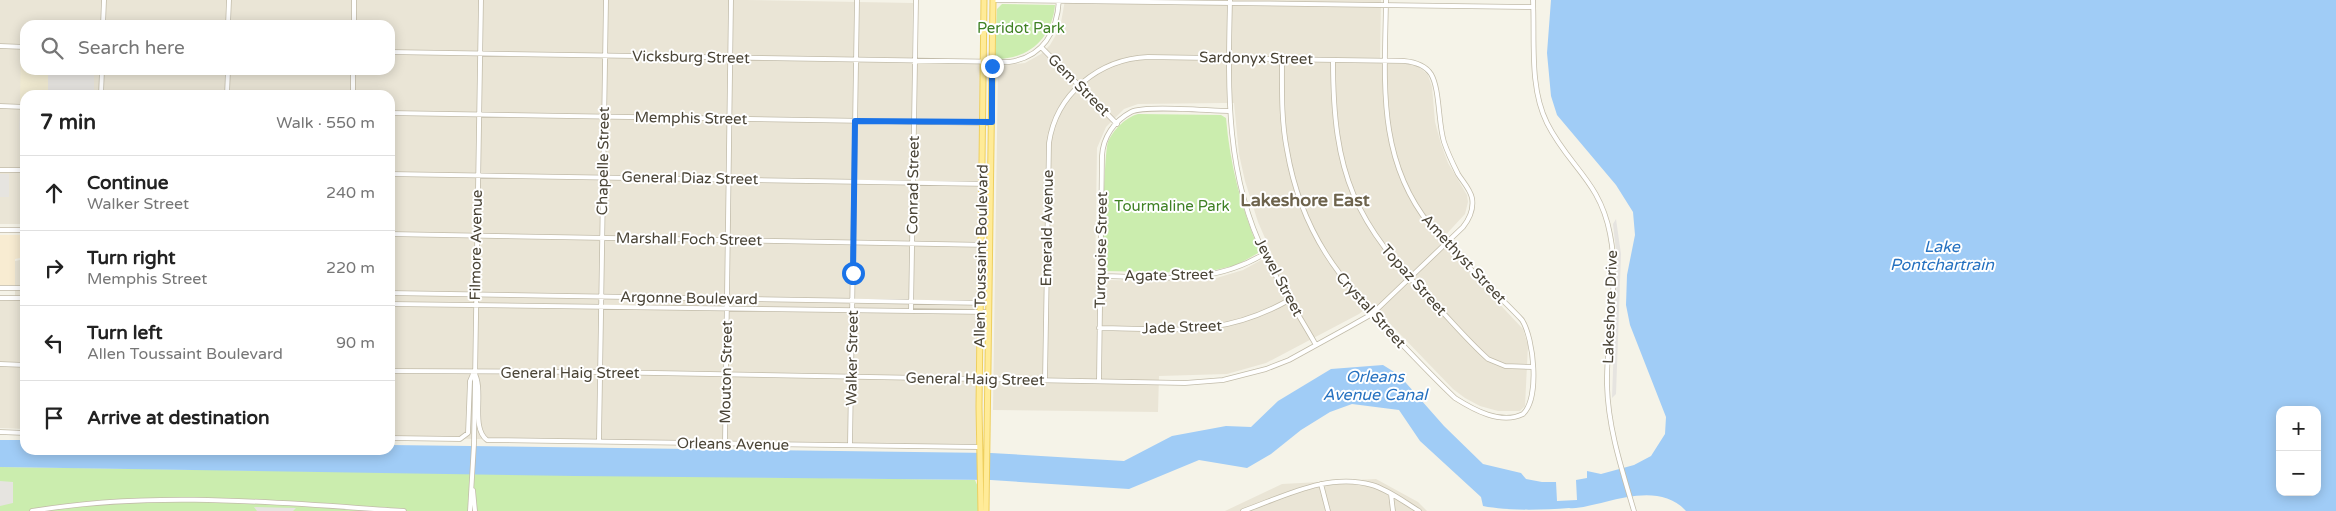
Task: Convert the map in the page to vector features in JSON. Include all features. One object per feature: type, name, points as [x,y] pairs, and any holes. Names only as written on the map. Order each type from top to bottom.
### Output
[{"type":"main road","name":"Allen Toussaint Boulevard","points":[[984,0],[979,423],[986,511]]},
{"type":"main road","name":"Allen Toussaint Boulevard","points":[[981,449],[986,423],[993,0]]},
{"type":"main road","points":[[984,25],[993,26]]},
{"type":"main road","points":[[983,93],[992,93]]},
{"type":"main road","points":[[979,423],[986,423]]},
{"type":"main road","name":"Allen Toussaint Boulevard","points":[[981,511],[983,484]]},
{"type":"street","points":[[103,20],[104,0]]},
{"type":"street","points":[[228,20],[229,0]]},
{"type":"street","points":[[354,0],[354,20]]},
{"type":"street","name":"Filmore Avenue","points":[[475,511],[473,490],[474,372],[481,0]]},
{"type":"street","name":"Chapelle Street","points":[[599,442],[606,0]]},
{"type":"street","name":"Mouton Street","points":[[725,443],[731,0]]},
{"type":"street","name":"Walker Street","points":[[850,445],[857,0]]},
{"type":"street","name":"Conrad Street","points":[[911,310],[916,0]]},
{"type":"street","points":[[993,0],[1287,2],[1386,6],[1533,7]]},
{"type":"street","points":[[1041,47],[1054,29],[1059,0]]},
{"type":"street","name":"Amethyst Street","points":[[1386,0],[1386,118],[1399,171],[1418,208],[1446,242],[1522,320],[1532,342],[1532,367]]},
{"type":"street","points":[[1512,6],[1514,0]]},
{"type":"street","name":"Lakeshore Drive","points":[[1533,0],[1536,88],[1540,104],[1553,134],[1593,187],[1606,216],[1611,235],[1613,278],[1607,384],[1609,412],[1634,511]]},
{"type":"street","name":"Jewel Street","points":[[1230,2],[1229,111],[1239,182],[1264,254],[1316,345]]},
{"type":"street","points":[[0,46],[20,47]]},
{"type":"street","name":"Vicksburg Street","points":[[395,52],[992,62],[1018,60],[1041,47]]},
{"type":"street","name":"Gem Street","points":[[1041,47],[1117,124]]},
{"type":"street","name":"Sardonyx Street","points":[[1079,86],[1102,68],[1128,58],[1148,56],[1416,63],[1427,70],[1434,79]]},
{"type":"street","name":"Crystal Street","points":[[1282,59],[1282,110],[1286,149],[1301,202],[1315,235],[1348,288],[1455,398],[1484,413],[1507,418],[1524,414],[1532,400],[1532,367]]},
{"type":"street","name":"Topaz Street","points":[[1333,60],[1335,129],[1348,184],[1369,227],[1392,260],[1488,359],[1505,366],[1532,367]]},
{"type":"street","points":[[102,75],[102,90]]},
{"type":"street","points":[[227,90],[228,75]]},
{"type":"street","points":[[353,75],[353,90]]},
{"type":"street","name":"General Haig Street","points":[[395,371],[600,372],[1185,383],[1223,380],[1266,369],[1316,345],[1372,314],[1410,279],[1470,216],[1472,199],[1454,167],[1444,141],[1434,79]]},
{"type":"street","name":"Emerald Avenue","points":[[1045,380],[1049,143],[1058,114],[1079,86]]},
{"type":"street","points":[[0,106],[20,107]]},
{"type":"street","points":[[1117,124],[1137,110],[1229,111]]},
{"type":"street","name":"Memphis Street","points":[[395,113],[992,122]]},
{"type":"street","name":"Turquoise Street","points":[[1099,381],[1103,146],[1105,139],[1117,124]]},
{"type":"street","points":[[0,170],[20,170]]},
{"type":"street","name":"General Diaz Street","points":[[395,174],[854,180],[990,184]]},
{"type":"street","points":[[0,230],[20,230]]},
{"type":"street","name":"Marshall Foch Street","points":[[395,234],[912,242],[989,245]]},
{"type":"street","name":"Agate Street","points":[[1100,276],[1184,277],[1213,275],[1240,266],[1264,254]]},
{"type":"street","points":[[0,288],[20,288]]},
{"type":"street","name":"Argonne Boulevard","points":[[395,293],[988,303]]},
{"type":"street","points":[[0,298],[20,298]]},
{"type":"street","name":"Jade Street","points":[[1100,328],[1187,330],[1216,327],[1253,318],[1289,300]]},
{"type":"street","name":"Argonne Boulevard","points":[[395,304],[988,312]]},
{"type":"street","points":[[0,364],[20,365]]},
{"type":"street","points":[[395,438],[460,439],[468,433],[470,381],[474,372]]},
{"type":"street","name":"Orleans Avenue","points":[[474,372],[479,381],[479,427],[481,436],[487,440],[850,445],[981,449]]},
{"type":"street","points":[[0,432],[20,433]]},
{"type":"street","points":[[1242,511],[1321,484],[1354,482],[1371,485],[1391,494],[1419,511]]},
{"type":"street","points":[[1321,484],[1328,511]]},
{"type":"street","name":"Filmore Avenue","points":[[470,511],[473,490]]},
{"type":"street","points":[[1391,494],[1393,511]]},
{"type":"street","points":[[32,511],[106,503],[194,501],[404,511]]},
{"type":"street","points":[[1261,504],[1263,511]]},
{"type":"shaded area","points":[[0,0],[745,0],[913,3],[912,64],[980,64],[976,450],[395,437],[395,90],[20,90],[20,224],[0,224]]},
{"type":"shaded area","points":[[1065,0],[1381,0],[1380,63],[1418,66],[1428,75],[1432,87],[1435,122],[1441,144],[1448,163],[1467,195],[1468,202],[1465,214],[1440,241],[1523,329],[1528,345],[1525,406],[1520,411],[1498,411],[1480,406],[1465,398],[1453,389],[1371,304],[1359,314],[1266,363],[1227,374],[1159,376],[1158,412],[993,410],[998,66],[1025,63],[1041,54],[1050,45],[1060,28]],"holes":[[[1234,103],[1239,154],[1245,181],[1258,222],[1272,254],[1243,270],[1210,280],[1095,280],[1097,148],[1106,127],[1124,109],[1138,104]]]},
{"type":"shaded area","points":[[21,75],[94,75],[94,90],[20,90]]},
{"type":"shaded area","points":[[48,75],[94,75],[94,90],[48,90]]},
{"type":"shaded area","points":[[0,174],[9,174],[9,197],[0,197]]},
{"type":"shaded area","points":[[1616,219],[1621,254],[1616,394],[1612,398],[1617,260],[1613,224]]},
{"type":"shaded area","points":[[0,235],[20,235],[20,258],[15,259],[15,285],[0,285]]},
{"type":"shaded area","points":[[20,260],[20,429],[0,428],[0,301],[15,300],[15,261]]},
{"type":"shaded area","points":[[1376,479],[1418,502],[1427,511],[1225,511],[1282,484]]},
{"type":"shaded area","points":[[0,481],[13,482],[13,503],[0,506]]},
{"type":"shaded area","points":[[254,507],[296,508],[293,511],[257,511]]},
{"type":"green space","name":"Peridot Park","points":[[1002,4],[1055,5],[1049,27],[1044,37],[1037,44],[1029,51],[1019,55],[997,59],[995,57],[997,9]]},
{"type":"green space","name":"Tourmaline Park","points":[[1138,114],[1221,115],[1226,118],[1230,152],[1237,185],[1259,250],[1258,253],[1237,265],[1202,273],[1105,271],[1103,249],[1105,165],[1108,142],[1120,125]]},
{"type":"green space","points":[[0,467],[975,480],[981,494],[981,511],[0,511]]},
{"type":"water","name":"Lake Pontchartrain","points":[[1551,0],[2336,0],[2336,511],[1686,511],[1673,501],[1658,496],[1642,495],[1580,508],[1525,510],[1493,508],[1483,506],[1481,497],[1420,441],[1399,410],[1352,404],[1330,412],[1301,430],[1271,454],[1247,468],[1199,460],[1129,489],[991,480],[0,467],[0,440],[20,440],[20,455],[395,455],[395,445],[991,453],[1124,461],[1172,436],[1226,426],[1251,427],[1278,401],[1331,369],[1383,365],[1399,375],[1444,426],[1483,464],[1521,473],[1526,479],[1556,482],[1557,501],[1577,500],[1576,480],[1587,478],[1587,471],[1601,474],[1634,465],[1651,456],[1665,434],[1666,417],[1630,325],[1626,305],[1627,275],[1635,235],[1633,212],[1616,185],[1557,115],[1551,96],[1547,53]]},
{"type":"district","name":"Lakeshore East","points":[[1305,200]]},
{"type":"route","points":[[853,273],[855,121],[992,122],[992,66]]},
{"type":"water label","name":"Orleans Avenue Canal","points":[[1375,385]]}]
